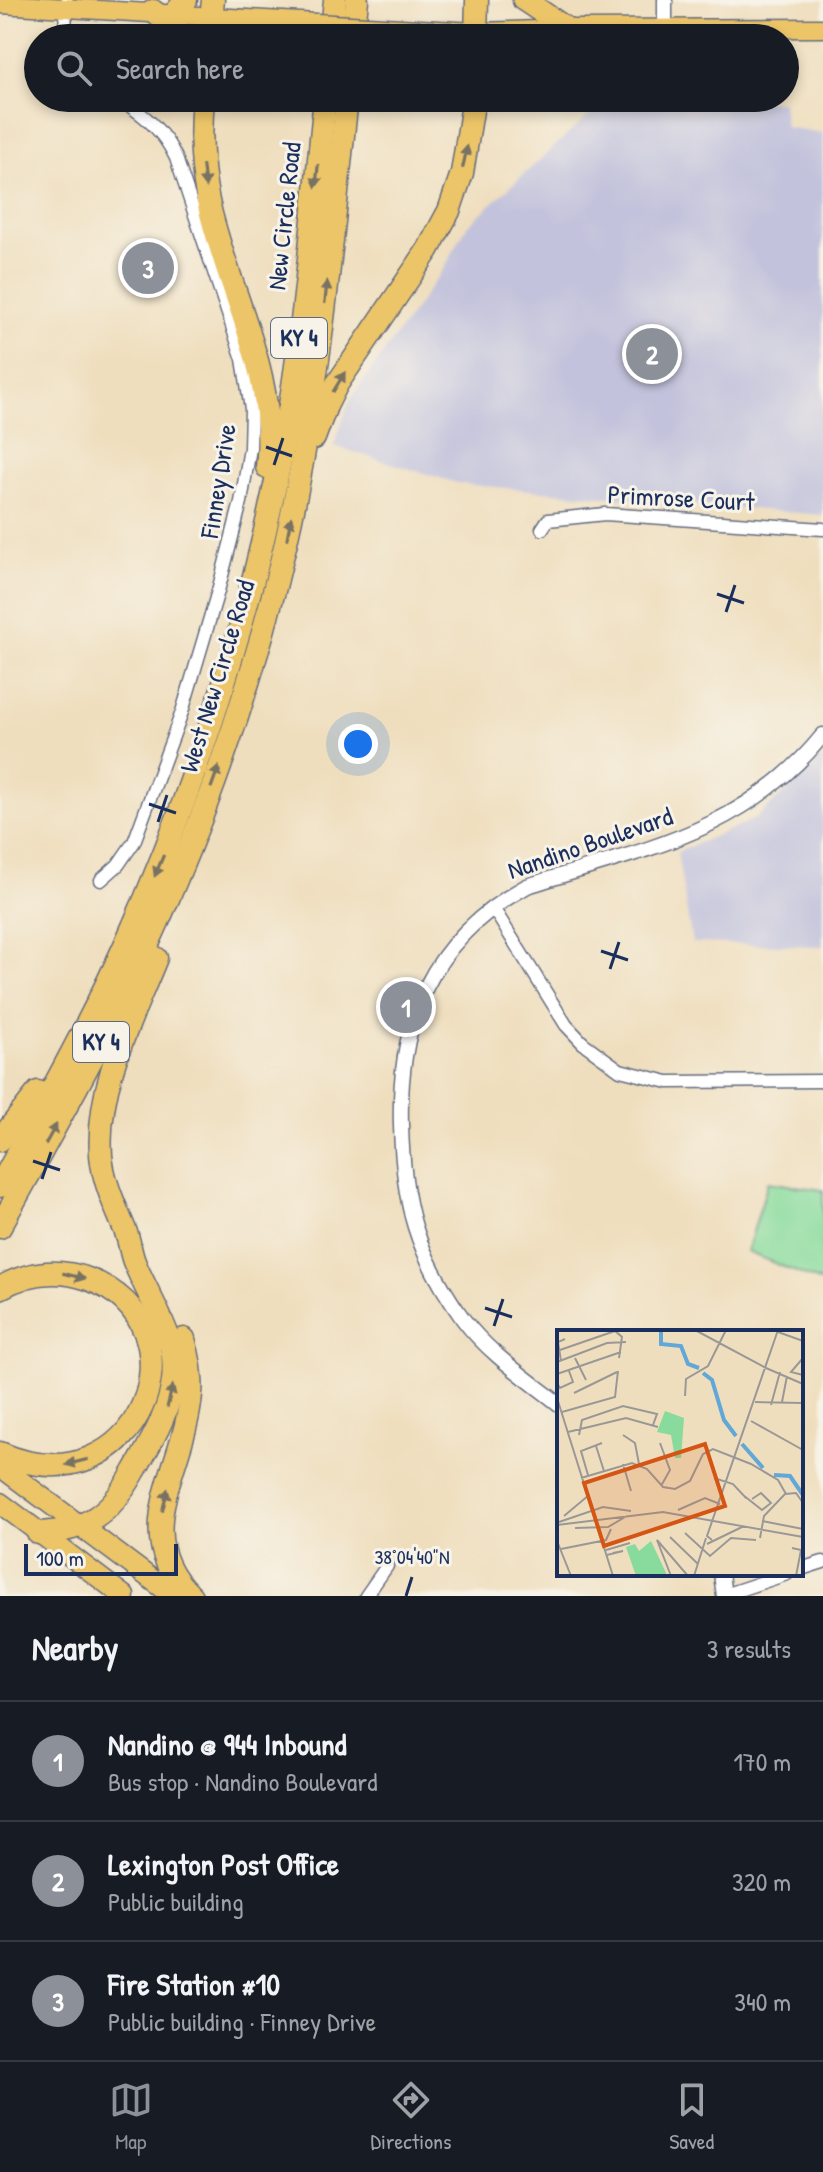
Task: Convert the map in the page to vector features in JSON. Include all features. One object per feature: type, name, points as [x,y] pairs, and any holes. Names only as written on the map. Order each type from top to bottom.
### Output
[{"type":"highway","points":[[332,24],[335,0]]},
{"type":"highway","points":[[354,24],[357,0]]},
{"type":"highway","points":[[476,24],[477,0]]},
{"type":"highway","points":[[524,0],[560,24]]},
{"type":"highway","points":[[203,112],[202,149],[209,203],[259,365],[267,410],[268,463],[254,576]]},
{"type":"highway","name":"New Circle Road","points":[[254,576],[282,452],[293,383],[323,112]]},
{"type":"highway","name":"New Circle Road","points":[[298,480],[323,314],[345,112]]},
{"type":"highway","points":[[298,480],[337,384],[428,250],[449,211],[462,173],[472,112]]},
{"type":"highway","name":"West New Circle Road","points":[[0,1227],[101,1041],[189,851],[233,729],[272,597],[298,480]]},
{"type":"highway","name":"West New Circle Road","points":[[0,1186],[88,1023],[124,948],[176,824],[207,740],[254,576]]},
{"type":"highway","points":[[38,1533],[81,1527],[112,1504],[127,1484],[159,1426],[173,1389],[175,1366],[170,1344],[133,1260],[132,1244],[106,1183],[101,1157],[105,1102],[120,1049],[186,883],[189,851]]},
{"type":"highway","points":[[0,1140],[88,1023]]},
{"type":"highway","points":[[132,1244],[144,1257],[176,1319],[190,1364],[191,1397],[159,1525],[159,1537],[165,1563],[191,1596]]},
{"type":"highway","points":[[0,1288],[25,1276],[55,1272],[71,1273],[100,1284],[133,1312],[147,1341],[150,1357],[148,1390],[135,1422],[100,1455],[82,1462],[53,1465],[25,1462],[0,1453]]},
{"type":"highway","points":[[0,1466],[174,1596]]},
{"type":"highway","points":[[0,1503],[124,1596]]},
{"type":"main road","points":[[0,4],[172,8],[211,18],[334,24]]},
{"type":"main road","points":[[799,28],[823,28]]},
{"type":"street","points":[[665,0],[665,24]]},
{"type":"street","points":[[65,24],[66,4]]},
{"type":"street","name":"Finney Drive","points":[[101,880],[118,865],[134,842],[191,685],[241,502],[250,448],[251,420],[243,359],[176,158],[148,118],[139,112]]},
{"type":"street","name":"Primrose Court","points":[[542,529],[548,520],[605,514],[823,529]]},
{"type":"street","name":"Nandino Boulevard","points":[[557,1402],[492,1350],[465,1320],[433,1271],[416,1231],[402,1168],[400,1102],[408,1033],[415,1010],[438,965],[471,925],[493,908],[527,886],[677,839],[725,818],[788,774],[823,735]]},
{"type":"street","points":[[493,908],[566,1025],[583,1043],[620,1070],[668,1082],[823,1081]]},
{"type":"street","points":[[803,1568],[823,1562]]},
{"type":"street","points":[[366,1596],[387,1566]]},
{"type":"street","points":[[721,1576],[724,1596],[781,1576]]},
{"type":"shaded area","points":[[593,112],[783,112],[785,127],[823,133],[823,515],[460,484],[334,446],[350,400],[445,267],[467,226]]},
{"type":"shaded area","points":[[823,757],[823,946],[692,943],[677,852],[755,819]]},
{"type":"green space","points":[[768,1182],[823,1190],[823,1283],[747,1252]]},
{"type":"place","name":"Fire Station #10","points":[[148,268]]},
{"type":"place","name":"Lexington Post Office","points":[[652,354]]},
{"type":"place","name":"Nandino @ 944 Inbound","points":[[406,1007]]}]
